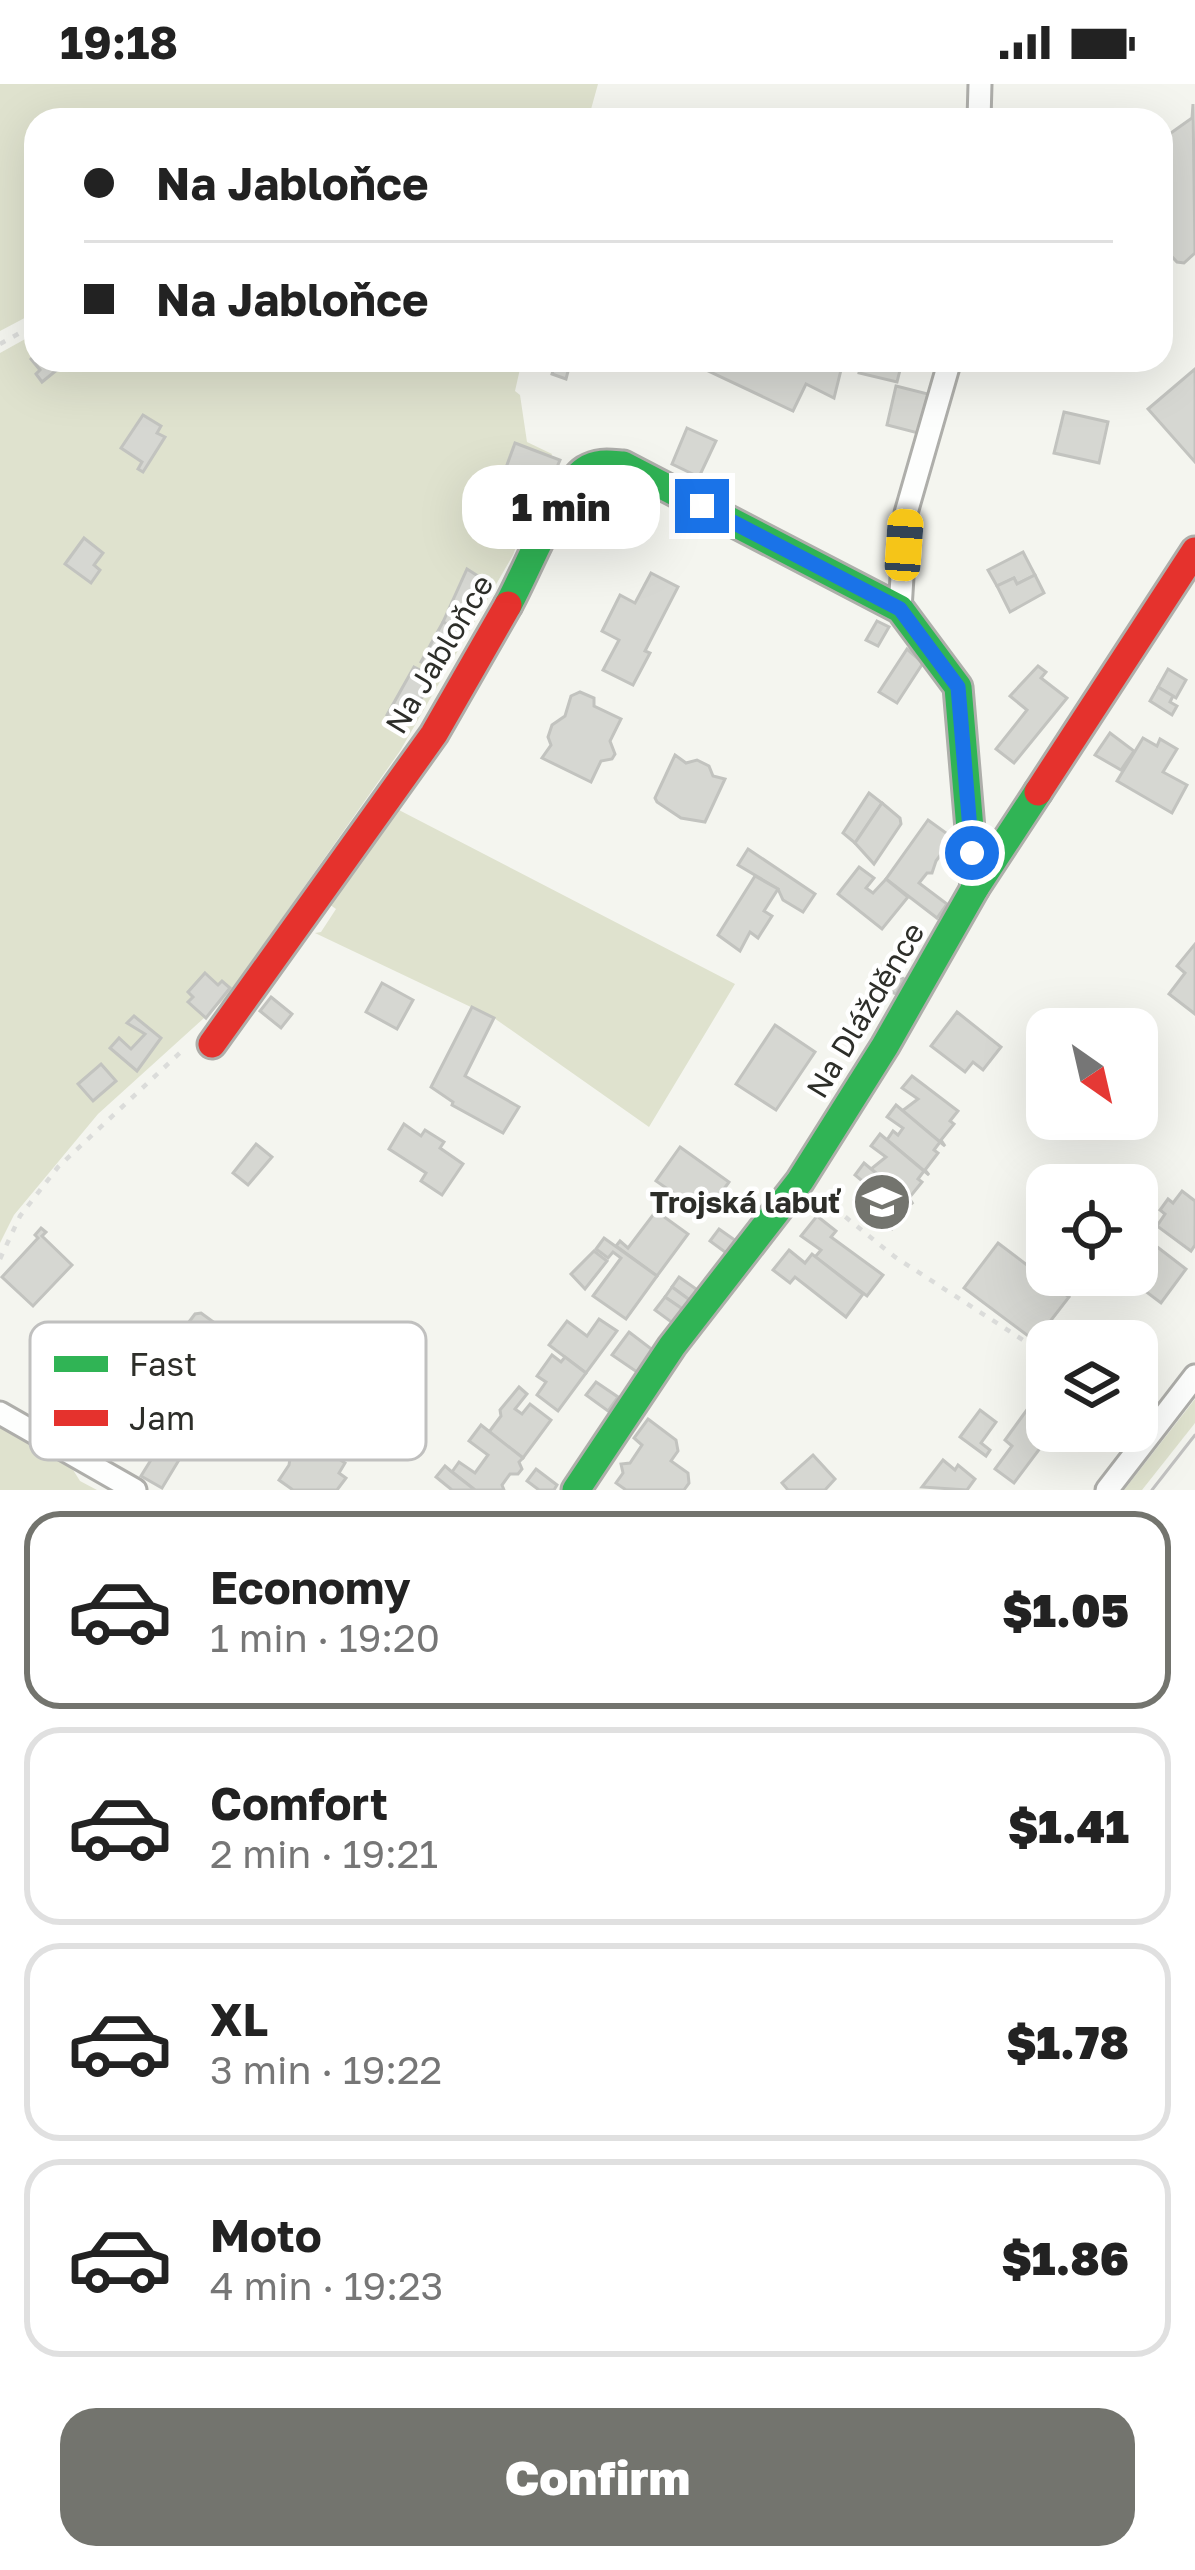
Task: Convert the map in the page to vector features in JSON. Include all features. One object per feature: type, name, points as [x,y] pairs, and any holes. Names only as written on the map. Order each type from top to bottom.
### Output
[{"type":"street","points":[[900,609],[906,512],[947,372]]},
{"type":"street","name":"Na Jabloňce","points":[[203,1041],[434,734],[528,570],[566,491],[581,472],[600,463],[623,465],[900,609],[958,687],[975,887]]},
{"type":"street","name":"Na Dlážděnce","points":[[576,1490],[672,1346],[800,1181],[885,1046],[975,887],[1195,551]]},
{"type":"street","points":[[1158,1416],[1195,1376]]},
{"type":"street","points":[[0,1413],[30,1430]]},
{"type":"street","points":[[1107,1490],[1131,1452]]},
{"type":"street","points":[[82,1460],[134,1490]]},
{"type":"path","points":[[0,1259],[20,1216],[58,1166],[133,1093],[203,1041]]},
{"type":"path","points":[[813,1190],[895,1257],[1026,1343]]},
{"type":"green space","points":[[0,84],[598,84],[591,108],[24,108],[24,318],[0,331]]},
{"type":"green space","points":[[24,340],[24,372],[519,372],[515,391],[520,395],[527,442],[552,454],[513,555],[400,751],[225,999],[98,1114],[14,1215],[0,1243],[0,353]]},
{"type":"green space","points":[[397,809],[735,984],[649,1127],[494,1018],[315,933],[321,932],[336,909],[326,902]]},
{"type":"green space","points":[[1195,1399],[1195,1423],[1142,1490],[1124,1490]]},
{"type":"green space","points":[[0,1423],[30,1441],[30,1460],[62,1460],[80,1481],[97,1490],[0,1490]]},
{"type":"building","points":[[1193,104],[1195,253],[1184,263],[1173,258],[1173,131],[1192,118]]},
{"type":"building","points":[[1195,369],[1195,462],[1148,409]]},
{"type":"building","points":[[38,372],[54,372],[42,382]]},
{"type":"building","points":[[711,372],[840,372],[834,398],[806,384],[793,411]]},
{"type":"building","points":[[859,372],[900,372],[897,382]]},
{"type":"building","points":[[896,386],[928,394],[918,433],[887,425]]},
{"type":"building","points":[[1064,412],[1108,422],[1099,463],[1054,453]]},
{"type":"building","points":[[143,415],[161,426],[157,433],[165,437],[143,472],[138,469],[142,462],[121,448]]},
{"type":"building","points":[[687,428],[716,441],[699,477],[672,464]]},
{"type":"building","points":[[515,443],[560,460],[534,520],[539,522],[535,533],[497,518],[491,534],[470,527],[482,498],[493,503]]},
{"type":"building","points":[[84,538],[103,553],[94,565],[100,570],[91,583],[65,564]]},
{"type":"building","points":[[1023,552],[1035,575],[1017,584],[1014,578],[997,586],[988,570]]},
{"type":"building","points":[[467,569],[489,583],[462,632],[443,622]]},
{"type":"building","points":[[651,573],[678,587],[633,685],[603,670],[619,640],[602,631],[620,595],[635,603]]},
{"type":"building","points":[[1035,575],[1044,593],[1010,612],[997,586],[1014,578],[1017,584]]},
{"type":"building","points":[[877,621],[889,627],[878,646],[866,640]]},
{"type":"building","points":[[443,622],[462,632],[441,673],[421,662]]},
{"type":"building","points":[[907,649],[923,663],[897,703],[879,692]]},
{"type":"building","points":[[1038,666],[1046,672],[1041,678],[1067,698],[1014,763],[996,749],[1027,710],[1010,696]]},
{"type":"building","points":[[414,667],[434,677],[406,725],[387,715]]},
{"type":"building","points":[[1168,669],[1186,680],[1176,698],[1158,687]]},
{"type":"building","points":[[1158,687],[1173,696],[1170,702],[1177,706],[1172,715],[1150,701]]},
{"type":"building","points":[[580,692],[594,698],[594,706],[621,719],[610,741],[615,754],[601,761],[591,782],[542,758],[551,745],[552,725],[565,716],[571,696]]},
{"type":"building","points":[[1110,733],[1134,751],[1121,770],[1095,755]]},
{"type":"building","points":[[1143,738],[1157,746],[1160,739],[1177,749],[1163,772],[1187,785],[1172,813],[1117,781]]},
{"type":"building","points":[[675,755],[686,763],[697,760],[709,766],[713,776],[725,779],[705,822],[681,818],[655,798]]},
{"type":"building","points":[[869,793],[882,803],[855,843],[843,833]]},
{"type":"building","points":[[882,803],[901,824],[874,864],[855,843]]},
{"type":"building","points":[[928,820],[953,838],[932,873],[919,883],[947,904],[937,918],[886,879]]},
{"type":"building","points":[[748,849],[815,894],[803,912],[783,900],[778,889],[738,865]]},
{"type":"building","points":[[859,867],[874,878],[866,888],[873,893],[886,879],[908,897],[882,929],[838,894]]},
{"type":"building","points":[[755,876],[778,889],[764,911],[772,916],[758,938],[750,932],[740,951],[718,935]]},
{"type":"building","points":[[1195,944],[1195,1014],[1169,994],[1185,973],[1177,966]]},
{"type":"building","points":[[879,966],[904,979],[896,994],[871,981]]},
{"type":"building","points":[[205,973],[218,985],[222,981],[230,988],[206,1018],[188,1002],[193,997],[188,992]]},
{"type":"building","points":[[382,983],[413,1000],[397,1029],[366,1012]]},
{"type":"building","points":[[271,997],[292,1014],[281,1028],[260,1011]]},
{"type":"building","points":[[472,1007],[494,1018],[465,1076],[519,1107],[503,1133],[452,1105],[431,1087]]},
{"type":"building","points":[[957,1012],[1001,1047],[983,1070],[973,1062],[965,1072],[931,1046]]},
{"type":"building","points":[[134,1016],[161,1038],[137,1071],[110,1048],[119,1038],[131,1049],[145,1034],[127,1023]]},
{"type":"building","points":[[775,1025],[815,1052],[776,1110],[736,1084]]},
{"type":"building","points":[[101,1064],[116,1081],[93,1101],[78,1084]]},
{"type":"building","points":[[912,1076],[958,1111],[941,1140],[945,1146],[902,1111],[918,1099],[902,1088]]},
{"type":"building","points":[[896,1105],[940,1142],[925,1170],[929,1175],[887,1140],[903,1128],[887,1117]]},
{"type":"building","points":[[404,1124],[421,1136],[425,1130],[444,1142],[440,1148],[463,1164],[442,1195],[421,1181],[426,1173],[389,1149]]},
{"type":"building","points":[[880,1134],[924,1171],[909,1198],[913,1204],[871,1169],[886,1157],[871,1146]]},
{"type":"building","points":[[256,1144],[272,1157],[248,1185],[233,1173]]},
{"type":"building","points":[[680,1147],[729,1182],[705,1215],[656,1181]]},
{"type":"building","points":[[864,1163],[908,1200],[892,1229],[854,1200],[866,1184],[855,1175]]},
{"type":"building","points":[[1182,1191],[1195,1201],[1191,1251],[1158,1227],[1165,1214],[1160,1210],[1168,1199],[1173,1203]]},
{"type":"building","points":[[656,1211],[688,1234],[657,1276],[616,1246],[620,1241],[628,1248]]},
{"type":"building","points":[[817,1216],[836,1231],[831,1237],[883,1275],[867,1296],[815,1257],[821,1250],[801,1236]]},
{"type":"building","points":[[41,1228],[46,1232],[42,1236],[72,1265],[33,1306],[2,1277],[38,1238],[35,1235]]},
{"type":"building","points":[[719,1229],[739,1243],[729,1255],[710,1241]]},
{"type":"building","points":[[604,1238],[657,1276],[626,1319],[593,1296],[621,1258],[613,1252],[608,1258],[596,1249]]},
{"type":"building","points":[[998,1243],[1026,1264],[1026,1296],[1069,1297],[1051,1320],[1026,1320],[1026,1334],[964,1288]]},
{"type":"building","points":[[1158,1248],[1186,1269],[1161,1303],[1152,1296],[1158,1296]]},
{"type":"building","points":[[789,1250],[805,1263],[812,1254],[863,1294],[846,1317],[795,1277],[790,1283],[773,1270]]},
{"type":"building","points":[[594,1251],[607,1261],[585,1289],[571,1274]]},
{"type":"building","points":[[679,1277],[699,1291],[691,1301],[672,1287]]},
{"type":"building","points":[[672,1287],[691,1301],[684,1310],[665,1297]]},
{"type":"building","points":[[665,1297],[684,1310],[674,1324],[655,1310]]},
{"type":"building","points":[[201,1313],[213,1322],[189,1322]]},
{"type":"building","points":[[599,1319],[617,1331],[586,1373],[549,1345],[567,1321],[587,1336]]},
{"type":"building","points":[[629,1332],[654,1351],[637,1372],[612,1355]]},
{"type":"building","points":[[552,1355],[561,1362],[565,1357],[586,1373],[558,1411],[537,1395],[546,1382],[537,1376]]},
{"type":"building","points":[[596,1382],[618,1397],[608,1411],[586,1395]]},
{"type":"building","points":[[519,1387],[527,1394],[515,1409],[522,1414],[530,1404],[551,1420],[523,1458],[489,1432]]},
{"type":"building","points":[[980,1410],[996,1422],[981,1443],[990,1450],[986,1456],[960,1437]]},
{"type":"building","points":[[1026,1411],[1026,1452],[1037,1452],[1014,1483],[995,1469],[1012,1446],[1005,1440]]},
{"type":"building","points":[[648,1419],[676,1440],[678,1451],[671,1461],[688,1473],[684,1490],[626,1490],[616,1483],[623,1473],[621,1464],[630,1463],[642,1445],[634,1438]]},
{"type":"building","points":[[481,1425],[523,1458],[519,1462],[522,1469],[510,1474],[502,1485],[504,1490],[475,1490],[452,1472],[459,1462],[475,1473],[488,1455],[469,1441]]},
{"type":"building","points":[[813,1455],[835,1479],[825,1490],[788,1490],[782,1483]]},
{"type":"building","points":[[151,1460],[179,1460],[162,1488],[141,1476]]},
{"type":"building","points":[[290,1460],[341,1460],[345,1463],[339,1473],[346,1478],[337,1490],[293,1490],[279,1480]]},
{"type":"building","points":[[943,1460],[975,1479],[967,1490],[922,1487]]},
{"type":"building","points":[[445,1466],[475,1490],[452,1490],[436,1477]]},
{"type":"building","points":[[536,1469],[557,1485],[554,1490],[539,1490],[527,1481]]},
{"type":"tram line","points":[[1152,1490],[1195,1435]]},
{"type":"traffic: fast","points":[[508,605],[575,479],[585,470],[608,464],[623,465],[900,609],[958,687],[975,888]]},
{"type":"traffic: fast","points":[[576,1490],[672,1346],[800,1181],[885,1046],[975,888],[1038,792]]},
{"type":"traffic: jam","points":[[1038,792],[1195,551]]},
{"type":"traffic: jam","points":[[212,1044],[434,734],[508,605]]},
{"type":"place","name":"Trojská labuť","points":[[882,1202]]},
{"type":"route","points":[[702,506],[900,609],[946,666],[958,687],[972,853]]}]
